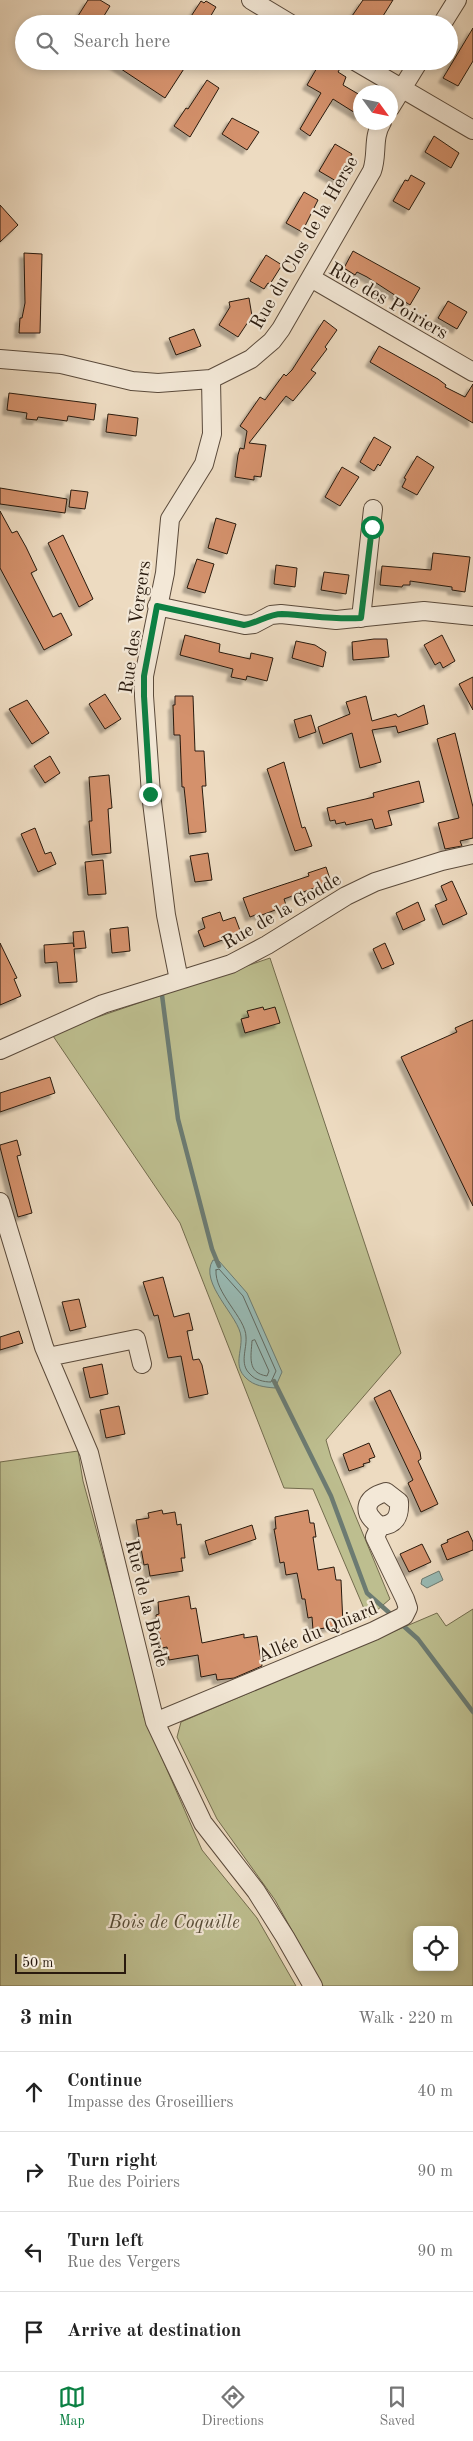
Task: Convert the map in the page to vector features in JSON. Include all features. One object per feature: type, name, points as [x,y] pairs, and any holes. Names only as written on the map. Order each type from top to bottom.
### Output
[{"type":"street","points":[[251,0],[276,15]]},
{"type":"street","points":[[448,15],[457,0]]},
{"type":"street","points":[[370,70],[473,130]]},
{"type":"street","points":[[398,95],[414,70]]},
{"type":"street","name":"Rue du Clos de la Herse","points":[[0,359],[61,364],[141,382],[211,379],[251,359],[272,341],[372,171],[375,163],[375,139],[379,130]]},
{"type":"street","name":"Rue des Poiriers","points":[[310,278],[473,372]]},
{"type":"street","name":"Rue des Vergers","points":[[179,980],[166,915],[150,794],[144,676],[165,573],[170,519],[204,464],[212,434],[211,379]]},
{"type":"street","points":[[361,618],[373,510]]},
{"type":"street","points":[[157,606],[244,625],[254,624],[270,615],[281,614],[336,620],[424,611],[473,616]]},
{"type":"street","name":"Rue de la Godde","points":[[0,1050],[103,1004],[231,964],[267,945],[346,896],[375,882],[442,861],[473,854]]},
{"type":"street","name":"Rue de la Borde","points":[[0,1202],[48,1357],[88,1453],[155,1722],[203,1822],[256,1892],[313,1986]]},
{"type":"street","points":[[48,1357],[136,1339],[142,1364]]},
{"type":"street","name":"Allée du Quiard","points":[[155,1722],[398,1620],[408,1608],[376,1537],[380,1526]]},
{"type":"green space","points":[[270,958],[401,1353],[326,1440],[331,1457],[390,1599],[368,1618],[313,1489],[284,1488],[180,1223],[51,1033]]},
{"type":"green space","name":"Bois de Coquille","points":[[78,1451],[83,1481],[127,1642],[144,1717],[202,1850],[257,1918],[296,1986],[0,1986],[0,1462]]},
{"type":"green space","points":[[473,1609],[473,1986],[323,1986],[275,1900],[217,1819],[177,1737],[181,1722],[437,1613],[446,1626]]},
{"type":"water","points":[[213,1260],[219,1261],[247,1293],[282,1372],[275,1388],[263,1387],[249,1381],[240,1369],[241,1337],[239,1329],[221,1300],[211,1279],[210,1269]]},
{"type":"water","points":[[439,1571],[443,1580],[427,1588],[421,1584],[422,1579]]},
{"type":"building","points":[[88,0],[100,0],[110,6],[104,15],[79,15]]},
{"type":"building","points":[[363,0],[393,0],[384,15],[353,15]]},
{"type":"building","points":[[201,1],[204,3],[206,1],[216,7],[211,15],[192,15]]},
{"type":"building","points":[[473,28],[473,61],[458,86],[443,78],[448,70],[458,70],[458,53]]},
{"type":"building","points":[[123,70],[183,70],[165,98]]},
{"type":"building","points":[[316,70],[339,70],[338,72],[346,77],[343,85],[353,91],[353,112],[333,99],[310,136],[300,129],[321,93],[307,85]]},
{"type":"building","points":[[207,80],[219,88],[190,137],[174,126]]},
{"type":"building","points":[[232,118],[259,132],[247,150],[222,134]]},
{"type":"building","points":[[434,136],[459,153],[451,168],[425,152]]},
{"type":"building","points":[[335,144],[352,154],[336,181],[319,171]]},
{"type":"building","points":[[411,175],[425,183],[409,210],[393,201],[405,180],[408,181]]},
{"type":"building","points":[[304,192],[318,200],[302,232],[286,223]]},
{"type":"building","points":[[0,205],[18,225],[0,242]]},
{"type":"building","points":[[353,251],[420,288],[410,305],[367,277],[357,272],[355,275],[344,268]]},
{"type":"building","points":[[24,253],[42,254],[40,333],[19,333],[20,318],[22,318],[25,303]]},
{"type":"building","points":[[266,255],[282,265],[270,284],[268,283],[264,289],[250,281]]},
{"type":"building","points":[[249,298],[252,316],[238,337],[219,325],[230,307],[229,302]]},
{"type":"building","points":[[448,301],[467,312],[457,329],[438,318]]},
{"type":"building","points":[[324,320],[337,330],[325,347],[327,349],[311,370],[316,373],[293,401],[286,396],[249,443],[266,445],[261,477],[254,476],[254,480],[235,477],[238,455],[240,448],[244,449],[247,431],[240,426],[260,397],[265,400],[284,374],[286,376],[292,370]]},
{"type":"building","points":[[194,329],[201,346],[176,355],[169,338]]},
{"type":"building","points":[[379,346],[438,379],[446,385],[445,387],[465,397],[473,384],[473,423],[370,362]]},
{"type":"building","points":[[9,393],[96,404],[94,420],[68,416],[67,421],[38,417],[37,420],[26,419],[27,413],[7,410]]},
{"type":"building","points":[[108,414],[138,418],[136,436],[106,432]]},
{"type":"building","points":[[374,437],[391,447],[380,466],[378,464],[374,471],[360,462]]},
{"type":"building","points":[[417,456],[434,467],[417,495],[402,487],[406,479],[404,478]]},
{"type":"building","points":[[342,467],[359,477],[340,506],[325,497]]},
{"type":"building","points":[[0,488],[67,499],[65,513],[0,504]]},
{"type":"building","points":[[71,490],[88,492],[85,509],[69,507]]},
{"type":"building","points":[[0,511],[12,533],[17,531],[26,547],[37,570],[31,573],[53,617],[61,613],[72,635],[44,650],[0,568]]},
{"type":"building","points":[[216,518],[236,524],[227,554],[208,548]]},
{"type":"building","points":[[63,535],[93,599],[79,607],[48,543]]},
{"type":"building","points":[[433,553],[470,557],[465,592],[452,590],[452,587],[410,581],[410,585],[403,585],[402,587],[380,585],[382,566],[431,570]]},
{"type":"building","points":[[197,559],[214,564],[205,593],[187,588]]},
{"type":"building","points":[[276,565],[297,568],[295,587],[274,584]]},
{"type":"building","points":[[324,572],[349,575],[346,594],[321,590]]},
{"type":"building","points":[[185,635],[220,644],[219,652],[250,659],[251,653],[273,658],[267,681],[247,676],[246,680],[231,677],[233,669],[180,655]]},
{"type":"building","points":[[442,635],[455,661],[443,668],[440,662],[435,665],[424,645]]},
{"type":"building","points":[[387,639],[389,657],[353,660],[352,642]]},
{"type":"building","points":[[296,641],[315,645],[326,652],[323,667],[292,658]]},
{"type":"building","points":[[473,677],[473,710],[459,684]]},
{"type":"building","points":[[105,694],[121,719],[105,729],[89,704]]},
{"type":"building","points":[[175,696],[193,696],[195,751],[204,751],[206,786],[202,786],[206,832],[189,834],[184,787],[182,787],[180,735],[174,735],[173,705],[175,705]]},
{"type":"building","points":[[366,696],[372,721],[396,714],[398,717],[424,705],[428,724],[398,733],[396,726],[372,730],[381,762],[360,768],[352,733],[323,744],[318,727],[350,714],[346,702]]},
{"type":"building","points":[[27,700],[49,733],[32,744],[9,709]]},
{"type":"building","points":[[311,715],[316,732],[299,738],[294,720]]},
{"type":"building","points":[[455,733],[473,807],[473,838],[460,841],[462,846],[445,849],[438,823],[459,818],[437,739]]},
{"type":"building","points":[[50,756],[60,773],[45,783],[34,766]]},
{"type":"building","points":[[284,762],[302,828],[305,827],[312,846],[295,851],[267,769]]},
{"type":"building","points":[[109,775],[112,808],[108,809],[111,853],[92,855],[89,821],[92,821],[89,777]]},
{"type":"building","points":[[419,781],[424,802],[388,811],[392,825],[375,829],[372,819],[346,825],[345,822],[336,824],[335,820],[330,821],[327,808],[374,797],[373,793]]},
{"type":"building","points":[[35,828],[45,854],[51,852],[56,864],[38,872],[21,834]]},
{"type":"building","points":[[208,853],[212,880],[195,882],[190,856]]},
{"type":"building","points":[[103,860],[106,894],[88,895],[85,862]]},
{"type":"building","points":[[326,867],[331,882],[284,899],[286,905],[278,909],[259,916],[258,914],[250,917],[243,898],[309,876],[308,873]]},
{"type":"building","points":[[452,881],[467,914],[443,925],[435,905],[447,900],[441,886]]},
{"type":"building","points":[[418,902],[425,920],[403,930],[396,913]]},
{"type":"building","points":[[220,912],[223,921],[235,917],[241,933],[204,947],[198,931],[205,928],[202,918]]},
{"type":"building","points":[[128,927],[130,951],[112,953],[110,929]]},
{"type":"building","points":[[84,931],[86,948],[74,949],[77,982],[59,983],[57,962],[45,963],[44,945],[73,943],[74,947],[73,932]]},
{"type":"building","points":[[0,943],[17,978],[14,979],[21,996],[0,1005]]},
{"type":"building","points":[[385,943],[394,964],[382,969],[373,949]]},
{"type":"building","points":[[263,1007],[264,1010],[275,1007],[280,1023],[245,1033],[241,1019],[249,1017],[247,1011]]},
{"type":"building","points":[[473,1020],[473,1206],[401,1057],[457,1032],[455,1028]]},
{"type":"building","points":[[50,1077],[55,1093],[0,1112],[0,1093]]},
{"type":"building","points":[[17,1140],[21,1155],[17,1156],[32,1213],[18,1217],[0,1147],[0,1145]]},
{"type":"building","points":[[163,1277],[174,1317],[189,1313],[193,1330],[187,1331],[193,1360],[199,1359],[202,1365],[208,1394],[189,1398],[181,1356],[168,1358],[158,1315],[154,1316],[143,1282]]},
{"type":"building","points":[[79,1299],[86,1327],[70,1331],[62,1302]]},
{"type":"building","points":[[19,1331],[23,1343],[0,1350],[0,1337]]},
{"type":"building","points":[[102,1364],[108,1394],[90,1398],[83,1368]]},
{"type":"building","points":[[390,1390],[420,1452],[421,1459],[418,1461],[438,1504],[421,1512],[408,1483],[413,1480],[374,1398]]},
{"type":"building","points":[[119,1406],[125,1434],[106,1438],[100,1410]]},
{"type":"building","points":[[369,1443],[375,1457],[369,1459],[370,1462],[363,1464],[364,1466],[349,1471],[343,1454]]},
{"type":"building","points":[[162,1510],[163,1514],[175,1512],[177,1525],[181,1524],[185,1558],[181,1558],[183,1571],[150,1576],[148,1564],[144,1565],[136,1520],[149,1518],[148,1513]]},
{"type":"building","points":[[308,1510],[310,1523],[314,1523],[316,1537],[313,1537],[318,1570],[334,1567],[336,1580],[341,1580],[343,1625],[313,1630],[312,1617],[308,1618],[305,1599],[302,1599],[297,1573],[286,1575],[284,1562],[280,1563],[274,1529],[276,1529],[275,1517]]},
{"type":"building","points":[[252,1525],[256,1539],[209,1555],[205,1541]]},
{"type":"building","points":[[468,1531],[473,1542],[473,1550],[447,1560],[441,1545],[448,1542],[447,1540]]},
{"type":"building","points":[[422,1544],[431,1562],[409,1572],[400,1554]]},
{"type":"building","points":[[189,1596],[191,1609],[196,1608],[202,1643],[244,1634],[244,1638],[257,1636],[262,1666],[234,1678],[217,1680],[216,1674],[201,1677],[198,1655],[169,1660],[167,1647],[162,1648],[158,1629],[156,1615],[159,1614],[158,1602]]},
{"type":"waterway","points":[[162,995],[178,1119],[212,1249],[219,1266]]},
{"type":"waterway","points":[[274,1381],[331,1496],[367,1593],[394,1617]]},
{"type":"waterway","points":[[399,1622],[418,1639],[473,1712]]},
{"type":"route","points":[[150,794],[144,676],[157,606],[244,625],[254,624],[270,615],[281,614],[336,620],[361,618],[372,527]]}]
